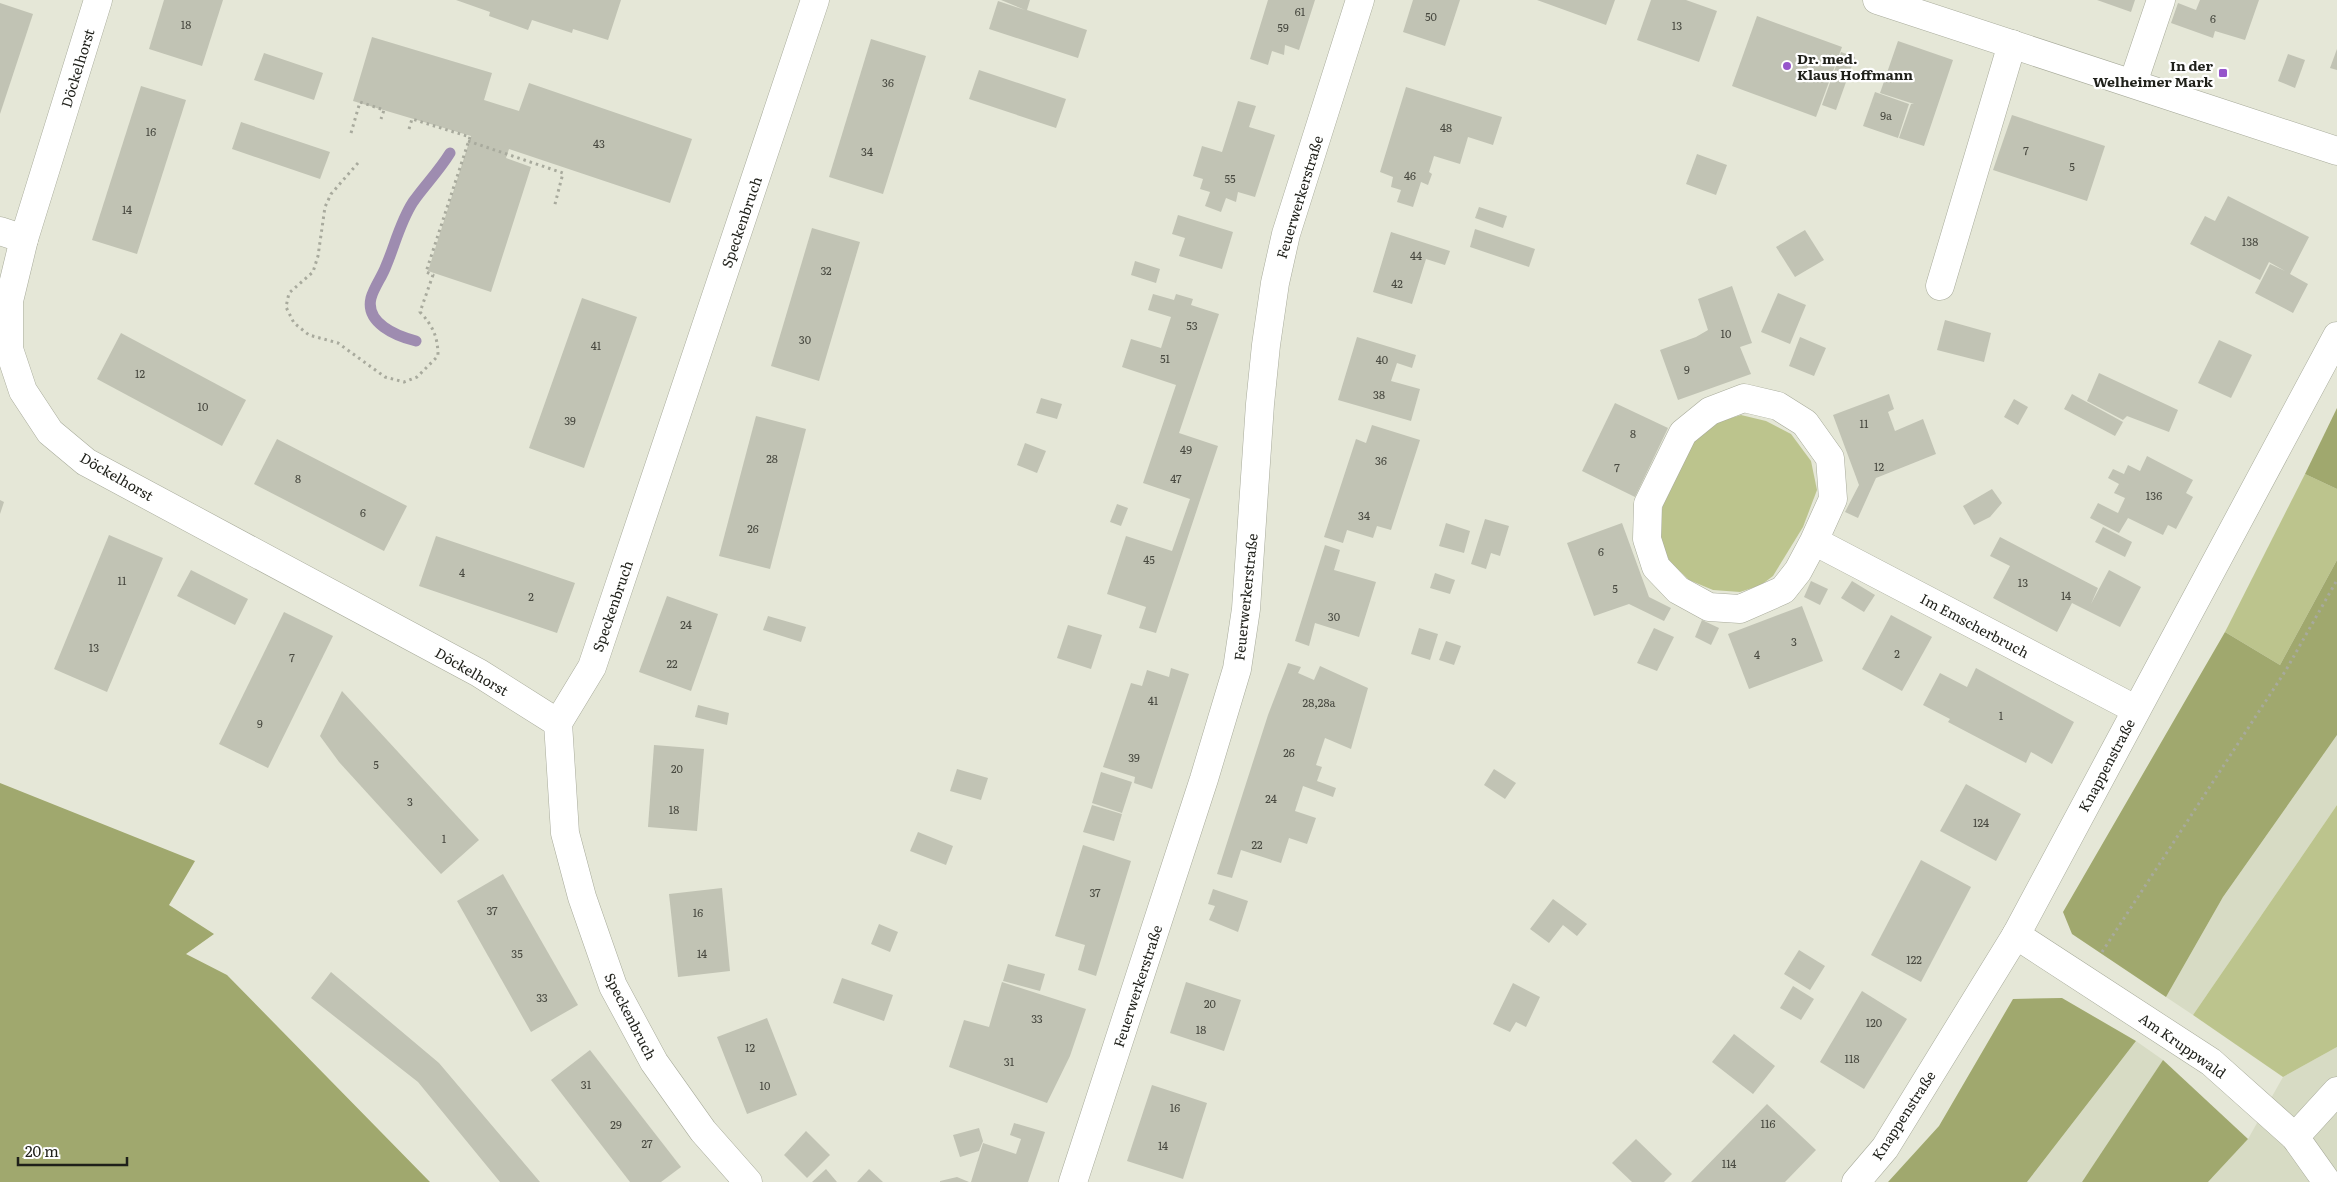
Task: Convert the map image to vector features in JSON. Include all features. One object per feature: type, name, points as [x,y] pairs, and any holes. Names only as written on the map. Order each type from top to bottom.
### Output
[{"type":"street","name":"Döckelhorst","points":[[98,0],[12,235],[9,348],[23,391],[50,432],[86,462],[479,673],[558,723]]},
{"type":"street","name":"Speckenbruch","points":[[748,1182],[703,1131],[654,1062],[613,986],[582,897],[565,833],[558,723],[592,667],[815,0]]},
{"type":"street","name":"Feuerwerkerstraße","points":[[1073,1182],[1204,779],[1237,670],[1246,609],[1260,404],[1275,283],[1286,234],[1360,0]]},
{"type":"street","points":[[1877,0],[2337,151]]},
{"type":"street","points":[[2133,83],[2160,0]]},
{"type":"street","points":[[1940,286],[2012,44]]},
{"type":"street","name":"Knappenstraße","points":[[1856,1182],[1885,1148],[2016,935],[2135,709],[2337,336]]},
{"type":"street","points":[[1744,398],[1778,406],[1805,422],[1830,458],[1833,499],[1814,541],[1798,571],[1783,590],[1740,610],[1709,606],[1678,590],[1656,567],[1647,539],[1648,504],[1683,433],[1710,411],[1744,398]]},
{"type":"street","name":"Im Emscherbruch","points":[[1814,541],[2135,709]]},
{"type":"street","name":"Am Kruppwald","points":[[2016,935],[2086,978],[2211,1062],[2296,1137],[2327,1182]]},
{"type":"street","points":[[2296,1137],[2337,1091]]},
{"type":"path","points":[[351,133],[360,102],[384,110],[381,120]]},
{"type":"path","points":[[358,163],[331,194],[325,207],[318,256],[313,272],[289,293],[286,307],[294,323],[309,335],[338,343],[385,377],[404,382],[418,377],[438,356],[438,340],[432,324],[420,312],[433,275],[426,272],[470,137],[412,119],[409,129]]},
{"type":"path","points":[[468,141],[563,173],[554,208]]},
{"type":"path","points":[[2086,978],[2286,670],[2337,580]]},
{"type":"shaded area","points":[[2337,735],[2337,805],[2193,1015],[2166,997],[2223,897]]},
{"type":"shaded area","points":[[2136,1041],[2163,1060],[2091,1171],[2082,1182],[2027,1182]]},
{"type":"shaded area","points":[[2337,1047],[2337,1182],[2208,1182],[2248,1139],[2283,1077]]},
{"type":"green space","points":[[2337,408],[2337,489],[2305,474]]},
{"type":"green space","points":[[1741,415],[1766,421],[1791,434],[1811,461],[1817,490],[1803,527],[1773,576],[1761,585],[1740,592],[1713,590],[1689,580],[1670,562],[1657,534],[1663,505],[1677,470],[1695,440],[1715,423]]},
{"type":"green space","points":[[2305,474],[2337,489],[2337,560],[2280,665],[2225,632]]},
{"type":"green space","points":[[2337,560],[2337,735],[2223,897],[2166,997],[2072,934],[2063,912],[2225,632],[2280,665]]},
{"type":"green space","points":[[0,783],[195,861],[169,905],[214,934],[186,954],[227,975],[430,1182],[0,1182]]},
{"type":"green space","points":[[2337,805],[2337,1047],[2283,1077],[2193,1015]]},
{"type":"green space","points":[[2062,998],[2136,1041],[2027,1182],[1888,1182],[1939,1126],[2013,999]]},
{"type":"green space","points":[[2163,1060],[2248,1139],[2208,1182],[2082,1182]]},
{"type":"building","points":[[164,0],[223,0],[202,66],[149,49]]},
{"type":"building","points":[[456,0],[621,0],[608,40],[573,29],[572,33],[532,20],[528,30],[489,16],[490,12]]},
{"type":"building","points":[[1001,0],[1030,0],[1027,10],[1087,30],[1078,58],[989,29],[998,1],[1025,10]]},
{"type":"building","points":[[1268,0],[1315,0],[1299,50],[1285,45],[1284,55],[1272,51],[1268,65],[1250,59]]},
{"type":"building","points":[[1413,0],[1460,0],[1445,46],[1403,32]]},
{"type":"building","points":[[1537,0],[1615,0],[1606,25]]},
{"type":"building","points":[[1651,0],[1686,0],[1717,11],[1699,62],[1637,40]]},
{"type":"building","points":[[2097,0],[2135,0],[2131,12]]},
{"type":"building","points":[[2200,0],[2259,0],[2245,40],[2215,31],[2213,38],[2171,23],[2178,3],[2196,10]]},
{"type":"building","points":[[0,3],[33,14],[0,114]]},
{"type":"building","name":"Dr. med. Klaus Hoffmann","points":[[1757,16],[1842,47],[1816,117],[1732,86]]},
{"type":"building","points":[[372,37],[492,73],[484,100],[519,111],[529,83],[692,139],[670,203],[509,149],[506,158],[531,167],[491,292],[428,271],[471,136],[353,101]]},
{"type":"building","points":[[871,39],[926,56],[883,194],[829,177]]},
{"type":"building","points":[[1898,41],[1953,60],[1924,146],[1899,138],[1911,104],[1914,104],[1880,93]]},
{"type":"building","points":[[2337,49],[2337,70],[2330,68]]},
{"type":"building","points":[[1841,52],[1855,57],[1836,110],[1822,105]]},
{"type":"building","points":[[264,53],[323,73],[314,100],[254,80]]},
{"type":"building","points":[[2288,54],[2305,60],[2295,88],[2278,81]]},
{"type":"building","points":[[979,70],[1066,99],[1056,128],[969,99]]},
{"type":"building","points":[[141,86],[186,100],[137,254],[92,240]]},
{"type":"building","points":[[1406,87],[1502,117],[1493,145],[1468,137],[1460,164],[1434,156],[1429,172],[1432,174],[1428,185],[1421,182],[1413,207],[1397,202],[1401,190],[1391,187],[1393,177],[1380,172]]},
{"type":"building","points":[[1875,92],[1909,104],[1898,138],[1863,126]]},
{"type":"building","points":[[1238,101],[1256,106],[1249,127],[1275,135],[1255,197],[1238,192],[1236,202],[1226,198],[1221,212],[1205,206],[1210,192],[1200,189],[1203,179],[1193,176],[1202,146],[1222,152]]},
{"type":"building","points":[[2012,115],[2105,146],[2087,201],[1993,170]]},
{"type":"building","points":[[241,122],[330,152],[320,179],[232,149]]},
{"type":"building","points":[[1697,154],[1727,165],[1716,195],[1686,184]]},
{"type":"building","points":[[2228,196],[2309,237],[2290,274],[2308,284],[2293,313],[2255,293],[2270,264],[2285,271],[2269,262],[2260,280],[2190,244],[2205,216],[2215,221]]},
{"type":"building","points":[[1479,207],[1507,216],[1503,228],[1475,218]]},
{"type":"building","points":[[1178,215],[1233,232],[1222,269],[1179,256],[1185,238],[1172,234]]},
{"type":"building","points":[[812,228],[860,242],[819,381],[771,366]]},
{"type":"building","points":[[1475,229],[1535,249],[1529,267],[1470,247]]},
{"type":"building","points":[[1805,230],[1824,260],[1795,277],[1776,247]]},
{"type":"building","points":[[1391,232],[1450,251],[1445,265],[1426,259],[1412,304],[1373,292]]},
{"type":"building","points":[[1135,261],[1160,269],[1156,283],[1131,275]]},
{"type":"building","points":[[1732,286],[1752,343],[1740,347],[1751,374],[1678,400],[1660,350],[1696,337],[1708,330],[1698,299]]},
{"type":"building","points":[[1778,293],[1806,305],[1790,344],[1761,332]]},
{"type":"building","points":[[1153,294],[1174,300],[1176,294],[1193,299],[1191,305],[1219,314],[1179,433],[1218,446],[1156,633],[1139,628],[1146,607],[1107,594],[1126,536],[1172,551],[1190,499],[1143,483],[1176,385],[1122,367],[1131,339],[1161,348],[1171,317],[1148,310]]},
{"type":"building","points":[[582,298],[637,317],[584,468],[529,448]]},
{"type":"building","points":[[1945,320],[1991,333],[1984,362],[1937,350]]},
{"type":"building","points":[[121,333],[246,400],[222,446],[97,379]]},
{"type":"building","points":[[1357,337],[1416,355],[1412,368],[1397,363],[1391,381],[1420,389],[1411,421],[1338,400]]},
{"type":"building","points":[[1800,337],[1826,348],[1814,376],[1789,366]]},
{"type":"building","points":[[2219,340],[2252,355],[2231,398],[2198,383]]},
{"type":"building","points":[[2099,373],[2178,410],[2169,432],[2127,416],[2123,420],[2087,401]]},
{"type":"building","points":[[1889,394],[1894,409],[1888,412],[1895,431],[1923,419],[1936,454],[1876,478],[1858,518],[1845,512],[1859,485],[1833,415]]},
{"type":"building","points":[[2072,394],[2123,422],[2115,436],[2064,409]]},
{"type":"building","points":[[1041,398],[1062,404],[1057,419],[1036,413]]},
{"type":"building","points":[[2014,399],[2028,407],[2018,425],[2004,417]]},
{"type":"building","points":[[1615,403],[1668,428],[1635,497],[1582,471]]},
{"type":"building","points":[[756,416],[806,429],[770,569],[719,556]]},
{"type":"building","points":[[1372,425],[1420,440],[1391,530],[1377,526],[1373,538],[1347,530],[1343,543],[1324,537],[1356,439],[1366,443]]},
{"type":"building","points":[[277,439],[407,506],[384,551],[254,484]]},
{"type":"building","points":[[1025,443],[1046,451],[1037,473],[1017,465]]},
{"type":"building","points":[[2147,456],[2193,480],[2186,493],[2193,497],[2176,529],[2168,525],[2163,535],[2128,518],[2119,533],[2090,518],[2098,503],[2118,513],[2125,498],[2114,493],[2119,484],[2108,478],[2113,469],[2124,474],[2128,465],[2140,471]]},
{"type":"building","points":[[1992,489],[2002,503],[1990,517],[1974,525],[1963,506]]},
{"type":"building","points":[[0,500],[4,502],[0,514]]},
{"type":"building","points":[[1117,504],[1128,508],[1121,526],[1110,522]]},
{"type":"building","points":[[1485,519],[1509,526],[1500,556],[1491,553],[1486,569],[1471,564]]},
{"type":"building","points":[[1446,523],[1470,531],[1464,553],[1439,546]]},
{"type":"building","points":[[1622,523],[1649,597],[1671,608],[1664,621],[1629,604],[1594,616],[1567,543]]},
{"type":"building","points":[[2103,527],[2132,542],[2125,557],[2095,542]]},
{"type":"building","points":[[109,535],[163,558],[107,692],[54,669]]},
{"type":"building","points":[[436,536],[575,583],[557,633],[419,586]]},
{"type":"building","points":[[2000,537],[2098,588],[2091,604],[2109,570],[2141,587],[2120,627],[2072,603],[2057,632],[1993,598],[2010,566],[1990,556]]},
{"type":"building","points":[[1325,545],[1340,550],[1334,570],[1376,582],[1359,637],[1315,623],[1309,646],[1295,641]]},
{"type":"building","points":[[191,570],[248,599],[235,625],[177,596]]},
{"type":"building","points":[[1435,573],[1455,580],[1450,594],[1430,588]]},
{"type":"building","points":[[1811,581],[1828,589],[1820,605],[1804,597]]},
{"type":"building","points":[[1852,581],[1875,595],[1864,612],[1841,598]]},
{"type":"building","points":[[667,596],[718,614],[691,691],[639,672]]},
{"type":"building","points":[[1802,606],[1823,661],[1749,689],[1728,634]]},
{"type":"building","points":[[284,612],[333,636],[268,768],[219,744]]},
{"type":"building","points":[[1891,615],[1932,637],[1902,691],[1862,669]]},
{"type":"building","points":[[768,616],[806,627],[801,642],[763,630]]},
{"type":"building","points":[[1702,620],[1719,628],[1711,645],[1695,637]]},
{"type":"building","points":[[1068,625],[1102,635],[1091,669],[1057,658]]},
{"type":"building","points":[[1419,628],[1438,634],[1430,660],[1411,654]]},
{"type":"building","points":[[1654,628],[1674,637],[1657,671],[1637,663]]},
{"type":"building","points":[[1446,641],[1461,646],[1454,665],[1439,660]]},
{"type":"building","points":[[1288,663],[1301,667],[1298,673],[1314,680],[1320,666],[1368,688],[1351,749],[1325,738],[1316,765],[1322,767],[1317,781],[1336,788],[1333,797],[1303,786],[1295,811],[1316,818],[1307,844],[1289,838],[1281,863],[1241,850],[1232,878],[1217,874],[1268,715]]},
{"type":"building","points":[[1171,668],[1189,674],[1152,789],[1134,783],[1135,777],[1103,767],[1131,683],[1142,686],[1147,670],[1169,677]]},
{"type":"building","points":[[1976,668],[2074,722],[2052,764],[2031,752],[2026,763],[1948,722],[1950,719],[1923,705],[1940,673],[1967,687]]},
{"type":"building","points":[[342,691],[479,840],[441,874],[339,762],[320,736]]},
{"type":"building","points":[[698,705],[729,713],[727,725],[695,717]]},
{"type":"building","points":[[654,745],[704,749],[697,831],[648,827]]},
{"type":"building","points":[[957,769],[988,778],[981,800],[950,791]]},
{"type":"building","points":[[1494,769],[1516,783],[1505,799],[1484,785]]},
{"type":"building","points":[[1101,772],[1132,782],[1122,813],[1092,803]]},
{"type":"building","points":[[1966,784],[2021,814],[1996,861],[1940,831]]},
{"type":"building","points":[[1092,805],[1122,814],[1114,841],[1083,832]]},
{"type":"building","points":[[918,832],[953,846],[946,865],[910,851]]},
{"type":"building","points":[[1083,845],[1131,861],[1096,976],[1078,970],[1085,945],[1055,936]]},
{"type":"building","points":[[1921,860],[1971,887],[1921,982],[1871,955]]},
{"type":"building","points":[[503,874],[578,1005],[531,1032],[457,901]]},
{"type":"building","points":[[722,888],[730,971],[678,977],[669,894]]},
{"type":"building","points":[[1213,889],[1248,901],[1238,932],[1209,920],[1215,906],[1208,904]]},
{"type":"building","points":[[1553,899],[1587,924],[1577,936],[1563,925],[1549,943],[1530,929]]},
{"type":"building","points":[[879,924],[898,932],[890,952],[871,944]]},
{"type":"building","points":[[1799,950],[1825,966],[1810,990],[1784,974]]},
{"type":"building","points":[[1008,964],[1045,974],[1040,991],[1003,981]]},
{"type":"building","points":[[331,972],[439,1063],[540,1182],[500,1182],[418,1082],[311,998]]},
{"type":"building","points":[[842,978],[893,995],[884,1021],[833,1003]]},
{"type":"building","points":[[1002,982],[1086,1009],[1070,1056],[1047,1103],[949,1067],[964,1020],[989,1027]]},
{"type":"building","points":[[1186,982],[1241,1000],[1224,1051],[1170,1033]]},
{"type":"building","points":[[1513,983],[1540,997],[1526,1027],[1516,1022],[1510,1032],[1493,1024]]},
{"type":"building","points":[[1793,986],[1814,999],[1801,1020],[1780,1008]]},
{"type":"building","points":[[1862,991],[1907,1019],[1864,1089],[1820,1062]]},
{"type":"building","points":[[767,1018],[797,1095],[747,1114],[717,1037]]},
{"type":"building","points":[[1734,1034],[1775,1066],[1753,1094],[1712,1062]]},
{"type":"building","points":[[590,1050],[681,1167],[661,1182],[630,1182],[551,1080]]},
{"type":"building","points":[[1152,1085],[1207,1103],[1183,1179],[1127,1161]]},
{"type":"building","points":[[1767,1104],[1816,1150],[1785,1182],[1691,1182]]},
{"type":"building","points":[[1014,1123],[1045,1132],[1028,1182],[971,1182],[983,1143],[1016,1154],[1021,1139],[1010,1135]]},
{"type":"building","points":[[979,1128],[983,1141],[979,1151],[960,1157],[953,1135]]},
{"type":"building","points":[[806,1131],[830,1155],[807,1178],[784,1155]]},
{"type":"building","points":[[1636,1139],[1672,1174],[1664,1182],[1632,1182],[1612,1163]]},
{"type":"building","points":[[826,1169],[837,1182],[812,1182]]},
{"type":"building","points":[[869,1169],[883,1182],[857,1182]]},
{"type":"building","points":[[957,1177],[969,1182],[940,1182],[940,1181]]},
{"type":"waterway","points":[[416,341],[391,332],[377,321],[370,307],[371,298],[408,210],[450,153]]},
{"type":"place","name":"Dr. med. Klaus Hoffmann","points":[[1787,66]]},
{"type":"place","name":"In der Welheimer Mark","points":[[2223,73]]}]
